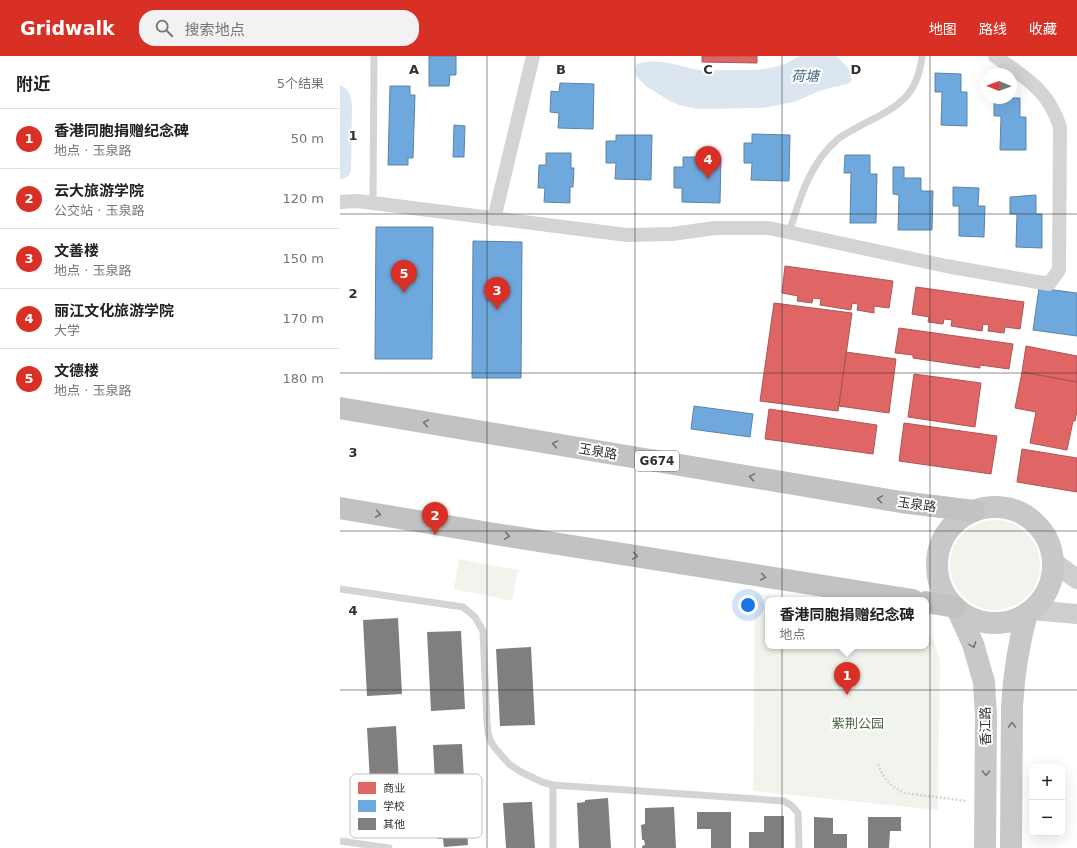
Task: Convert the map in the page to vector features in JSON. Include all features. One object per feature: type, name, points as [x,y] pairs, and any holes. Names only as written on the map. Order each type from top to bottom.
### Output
[{"type":"highway","name":"玉泉路","points":[[340,408],[894,501],[974,511]]},
{"type":"highway","points":[[340,508],[894,597]]},
{"type":"highway","points":[[929,603],[956,608]]},
{"type":"main road","points":[[998,507],[1021,513],[1040,528],[1051,551],[1052,559],[1052,578],[1040,602],[1029,612],[1019,618],[1005,622],[992,623],[978,621],[956,608],[942,590],[939,580],[937,559],[949,530],[956,522],[974,511],[998,507]]},
{"type":"main road","points":[[1052,559],[1060,567],[1077,579]]},
{"type":"main road","name":"香江路","points":[[956,608],[973,644],[984,682],[986,716],[985,848]]},
{"type":"main road","points":[[1029,612],[1077,614]]},
{"type":"main road","name":"香江路","points":[[1012,848],[1013,684],[1016,658],[1029,612]]},
{"type":"street","points":[[494,219],[533,56]]},
{"type":"street","points":[[340,202],[357,201],[627,235],[672,234],[716,228],[769,228],[946,266],[1049,284],[1059,270],[1060,127],[1052,106],[1037,87],[994,56]]},
{"type":"lane","points":[[373,203],[374,56]]},
{"type":"lane","points":[[789,232],[804,186],[820,159],[838,138],[900,104],[914,84],[919,73],[922,56]]},
{"type":"lane","points":[[340,589],[463,607],[475,617],[483,630],[488,733],[495,748],[509,764],[520,772],[536,780],[553,785],[784,800],[798,813],[799,848]]},
{"type":"lane","points":[[553,785],[553,848]]},
{"type":"lane","points":[[340,840],[389,848]]},
{"type":"path","points":[[878,764],[885,780],[904,793],[985,804]]},
{"type":"green space","points":[[986,520],[1004,520],[1020,527],[1033,540],[1040,556],[1040,574],[1033,590],[1020,603],[1004,610],[986,610],[970,603],[957,590],[950,574],[950,556],[957,540],[970,527]]},
{"type":"green space","points":[[459,559],[518,570],[512,601],[454,589]]},
{"type":"green space","name":"紫荆公园","points":[[755,593],[780,597],[765,597],[765,649],[929,649],[929,634],[935,644],[940,660],[938,810],[753,791]]},
{"type":"water","name":"荷塘","points":[[799,56],[837,56],[849,69],[852,81],[847,84],[822,90],[794,102],[762,108],[698,109],[679,105],[668,100],[646,86],[637,77],[635,71],[637,64],[652,61],[703,70],[763,69],[782,65]]},
{"type":"water","points":[[340,85],[348,91],[352,106],[351,171],[347,177],[340,179]]},
{"type":"building: 商业","points":[[702,56],[757,56],[757,63],[702,62]]},
{"type":"building: 商业","points":[[785,266],[893,281],[889,308],[874,306],[874,313],[857,310],[858,304],[852,303],[851,310],[820,305],[821,299],[813,298],[812,303],[797,301],[798,296],[782,293]]},
{"type":"building: 商业","points":[[916,287],[1024,302],[1020,329],[1005,327],[1004,333],[988,331],[989,325],[983,324],[982,331],[951,326],[952,320],[944,319],[943,324],[928,322],[929,317],[912,314]]},
{"type":"building: 商业","points":[[774,303],[852,313],[838,411],[760,401]]},
{"type":"building: 商业","points":[[899,328],[1013,344],[1009,369],[980,365],[980,368],[913,358],[913,355],[895,353]]},
{"type":"building: 商业","points":[[1026,346],[1077,356],[1077,382],[1022,372]]},
{"type":"building: 商业","points":[[846,352],[896,359],[889,413],[839,406]]},
{"type":"building: 商业","points":[[1022,372],[1077,382],[1077,411],[1075,421],[1073,421],[1067,450],[1030,443],[1036,412],[1015,408]]},
{"type":"building: 商业","points":[[914,374],[981,383],[975,427],[908,417]]},
{"type":"building: 商业","points":[[769,409],[877,425],[873,454],[765,439]]},
{"type":"building: 商业","points":[[904,423],[997,436],[991,474],[899,461]]},
{"type":"building: 商业","points":[[1022,449],[1077,458],[1077,492],[1017,482]]},
{"type":"building: 学校","points":[[429,56],[456,56],[456,75],[450,75],[449,86],[429,86]]},
{"type":"building: 学校","points":[[935,73],[961,74],[961,92],[967,92],[967,126],[941,125],[942,92],[935,92]]},
{"type":"building: 学校","points":[[560,83],[594,84],[593,129],[558,128],[559,113],[550,112],[551,91],[559,92]]},
{"type":"building: 学校","points":[[390,86],[410,86],[410,95],[415,95],[413,158],[408,158],[408,165],[388,165]]},
{"type":"building: 学校","points":[[1017,98],[1020,98],[1020,117],[1026,117],[1026,150],[1000,150],[1001,116],[994,116],[994,104],[1017,104]]},
{"type":"building: 学校","points":[[454,125],[465,126],[464,157],[453,157]]},
{"type":"building: 学校","points":[[752,134],[790,135],[789,181],[751,180],[752,163],[744,163],[744,143],[752,143]]},
{"type":"building: 学校","points":[[616,135],[652,135],[651,180],[615,179],[616,163],[606,163],[606,141],[616,141]]},
{"type":"building: 学校","points":[[546,153],[571,153],[571,168],[574,168],[573,187],[570,187],[570,203],[544,202],[545,188],[538,188],[539,165],[546,165]]},
{"type":"building: 学校","points":[[845,155],[870,155],[870,174],[877,174],[876,223],[850,223],[851,173],[844,173]]},
{"type":"building: 学校","points":[[683,157],[721,157],[720,203],[682,202],[682,188],[674,188],[674,167],[683,167]]},
{"type":"building: 学校","points":[[893,167],[904,167],[904,178],[921,178],[921,191],[933,191],[932,230],[898,230],[899,195],[893,194]]},
{"type":"building: 学校","points":[[953,187],[979,188],[978,206],[985,206],[984,237],[959,236],[959,206],[953,206]]},
{"type":"building: 学校","points":[[1036,195],[1036,214],[1042,214],[1042,248],[1016,247],[1017,214],[1010,214],[1010,197]]},
{"type":"building: 学校","points":[[376,227],[433,227],[432,359],[375,359]]},
{"type":"building: 学校","points":[[473,241],[522,242],[521,378],[472,378]]},
{"type":"building: 学校","points":[[1039,288],[1077,293],[1077,336],[1033,330]]},
{"type":"building: 学校","points":[[694,406],[753,414],[750,437],[691,429]]},
{"type":"building: 其他","points":[[398,618],[402,694],[367,696],[363,620]]},
{"type":"building: 其他","points":[[461,631],[465,709],[431,711],[427,632]]},
{"type":"building: 其他","points":[[531,647],[535,725],[500,726],[496,649]]},
{"type":"building: 其他","points":[[396,726],[398,774],[370,774],[367,728]]},
{"type":"building: 其他","points":[[462,744],[464,774],[435,774],[433,745]]},
{"type":"building: 其他","points":[[608,798],[611,848],[579,848],[577,803],[585,802],[585,800]]},
{"type":"building: 其他","points":[[532,802],[535,848],[506,848],[503,803]]},
{"type":"building: 其他","points":[[674,807],[676,848],[642,848],[642,846],[645,845],[644,840],[642,840],[641,825],[645,824],[645,808]]},
{"type":"building: 其他","points":[[697,812],[731,812],[731,848],[711,848],[711,829],[697,829]]},
{"type":"building: 其他","points":[[764,816],[784,816],[784,848],[749,848],[749,832],[764,832]]},
{"type":"building: 其他","points":[[814,817],[833,818],[833,834],[847,834],[847,848],[814,848]]},
{"type":"building: 其他","points":[[868,817],[901,817],[901,831],[890,831],[889,848],[868,848]]},
{"type":"building: 其他","points":[[468,838],[468,845],[444,847],[443,839],[438,839]]},
{"type":"place","name":"丽江文化旅游学院","points":[[708,179]]},
{"type":"place","name":"文德楼","points":[[404,293]]},
{"type":"place","name":"文善楼","points":[[497,310]]},
{"type":"place","name":"云大旅游学院","points":[[435,535]]},
{"type":"place","name":"香港同胞捐赠纪念碑","points":[[847,695]]}]
